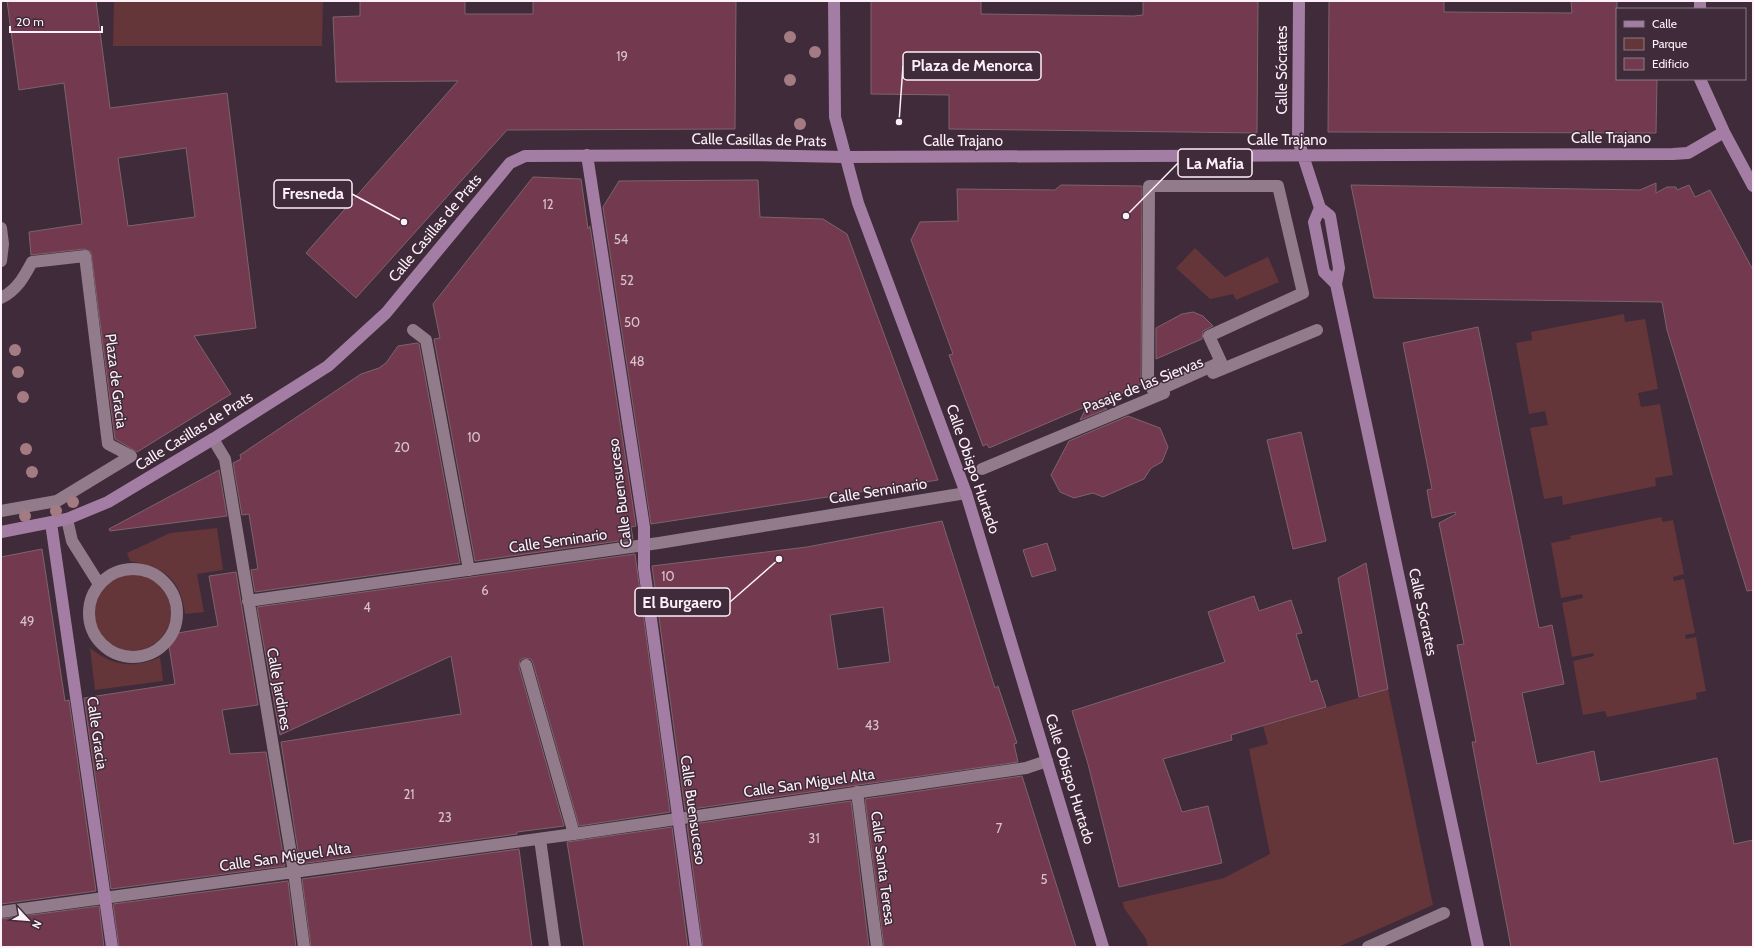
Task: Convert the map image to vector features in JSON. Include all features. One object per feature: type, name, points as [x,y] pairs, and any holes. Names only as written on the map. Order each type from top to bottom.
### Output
[{"type":"street","name":"Calle Obispo Hurtado","points":[[834,1],[834,117],[844,157],[858,203],[966,493],[1103,947]]},
{"type":"street","name":"Calle Sócrates","points":[[1298,1],[1298,140],[1320,208],[1330,216],[1339,268],[1336,284],[1478,947]]},
{"type":"street","points":[[1700,80],[1724,132],[1753,186]]},
{"type":"street","name":"Calle Trajano","points":[[844,157],[1688,153],[1724,132]]},
{"type":"street","name":"Calle Buensuceso","points":[[587,155],[642,519],[644,568],[677,819],[696,947]]},
{"type":"street","name":"Calle Casillas de Prats","points":[[67,519],[108,502],[213,439],[328,366],[386,313],[510,163],[525,156],[749,155],[844,157]]},
{"type":"street","points":[[1153,182],[1278,186],[1303,293],[1209,336],[1221,362],[1156,394],[1153,182]]},
{"type":"street","name":"Calle Sócrates","points":[[1320,208],[1314,222],[1324,272],[1336,284]]},
{"type":"street","points":[[1,228],[3,244],[1,261]]},
{"type":"street","name":"Plaza de Gracia","points":[[1,298],[12,293],[23,279],[32,262],[85,256],[108,444],[131,456],[56,501],[1,511]]},
{"type":"street","points":[[414,330],[426,340],[469,570]]},
{"type":"street","name":"Pasaje de las Siervas","points":[[982,469],[1156,394],[1317,330]]},
{"type":"street","name":"Calle Jardines","points":[[213,439],[225,459],[294,872],[304,947]]},
{"type":"street","name":"Calle Seminario","points":[[248,601],[643,545],[966,493]]},
{"type":"street","points":[[1,532],[67,519],[72,542],[100,584]]},
{"type":"street","name":"Calle Gracia","points":[[51,523],[112,947]]},
{"type":"street","points":[[136,569],[150,572],[161,579],[170,589],[175,602],[177,616],[173,629],[166,641],[156,650],[143,656],[129,657],[116,653],[104,646],[95,635],[90,622],[88,609],[92,595],[100,584],[110,575],[122,570],[136,569]]},
{"type":"street","points":[[526,665],[574,834]]},
{"type":"street","name":"Calle San Miguel Alta","points":[[1,912],[540,839],[1026,768],[1047,761]]},
{"type":"street","name":"Calle Santa Teresa","points":[[857,792],[877,947]]},
{"type":"street","points":[[540,839],[555,947]]},
{"type":"street","points":[[1368,947],[1444,913]]},
{"type":"green space","points":[[114,1],[323,1],[322,46],[113,46]]},
{"type":"green space","points":[[1195,248],[1225,277],[1268,257],[1279,282],[1236,300],[1233,294],[1210,299],[1176,268]]},
{"type":"green space","points":[[1624,314],[1625,322],[1645,319],[1658,389],[1638,393],[1641,407],[1660,404],[1673,475],[1655,478],[1656,486],[1563,505],[1562,496],[1544,499],[1530,428],[1548,425],[1545,411],[1529,414],[1516,343],[1532,340],[1531,332]]},
{"type":"green space","points":[[1661,517],[1663,522],[1673,520],[1684,574],[1673,577],[1674,581],[1684,579],[1695,633],[1685,635],[1686,639],[1696,637],[1706,691],[1696,693],[1697,699],[1607,717],[1605,711],[1583,715],[1573,661],[1594,656],[1593,653],[1572,657],[1562,603],[1583,598],[1582,594],[1561,598],[1551,543],[1571,539],[1570,536]]},
{"type":"green space","points":[[217,528],[223,570],[197,574],[204,612],[185,614],[183,602],[175,583],[161,571],[130,561],[127,553],[170,533]]},
{"type":"green space","points":[[132,573],[147,576],[154,580],[164,590],[168,597],[171,612],[168,627],[164,634],[154,644],[147,648],[132,651],[117,648],[110,644],[100,634],[96,627],[93,612],[96,597],[100,590],[110,580],[117,576]]},
{"type":"green space","points":[[90,648],[107,659],[124,664],[141,663],[160,657],[163,681],[95,690]]},
{"type":"green space","points":[[1388,689],[1433,905],[1338,947],[1148,947],[1146,939],[1124,908],[1123,902],[1224,878],[1270,854],[1249,749],[1268,744],[1263,726]]},
{"type":"building","points":[[7,1],[96,1],[110,108],[227,93],[256,328],[194,336],[231,394],[137,452],[115,439],[91,252],[84,249],[31,255],[29,232],[82,224],[64,83],[19,90]],"holes":[[[186,148],[195,217],[128,226],[118,158]]]},
{"type":"building","points":[[360,1],[465,1],[465,14],[533,14],[533,1],[736,1],[735,129],[507,130],[356,298],[306,253],[458,81],[336,82],[333,17],[360,16]]},
{"type":"building","points":[[871,1],[981,1],[981,14],[1134,16],[1143,15],[1143,1],[1258,1],[1257,133],[949,129],[949,95],[871,94]]},
{"type":"building","points":[[1329,1],[1444,1],[1444,12],[1572,13],[1571,1],[1617,1],[1616,80],[1657,80],[1656,133],[1328,132]]},
{"type":"building","points":[[533,177],[581,179],[588,229],[590,226],[636,526],[631,527],[633,539],[475,561],[434,339],[440,338],[433,304]]},
{"type":"building","points":[[758,180],[760,217],[823,219],[847,234],[938,480],[651,524],[603,207],[619,181]]},
{"type":"building","points":[[1656,183],[1656,193],[1667,187],[1676,187],[1677,190],[1689,185],[1695,197],[1710,190],[1753,270],[1753,590],[1747,591],[1667,330],[1662,302],[1374,298],[1351,185],[1640,190]]},
{"type":"building","points":[[1061,185],[1142,186],[1141,384],[1097,405],[1107,409],[1080,420],[1087,406],[989,448],[987,444],[983,446],[949,355],[953,354],[911,240],[920,222],[958,221],[957,189],[1055,190]]},
{"type":"building","points":[[1193,312],[1203,316],[1213,326],[1203,331],[1202,339],[1156,359],[1156,328],[1182,314]]},
{"type":"building","points":[[1478,327],[1539,628],[1552,625],[1564,684],[1522,693],[1537,764],[1594,751],[1600,782],[1717,758],[1734,844],[1753,840],[1753,947],[1511,947],[1472,742],[1476,742],[1457,645],[1464,644],[1439,523],[1456,514],[1455,512],[1432,518],[1427,490],[1432,489],[1403,343]]},
{"type":"building","points":[[419,344],[460,563],[255,592],[251,570],[258,569],[249,514],[242,515],[233,463],[241,459],[240,455],[361,374],[379,368],[386,363],[398,346]]},
{"type":"building","points":[[1128,416],[1160,428],[1168,447],[1162,462],[1151,468],[1144,479],[1103,497],[1093,493],[1074,498],[1060,492],[1051,475],[1069,441]]},
{"type":"building","points":[[1301,432],[1326,541],[1293,549],[1267,440]]},
{"type":"building","points":[[219,470],[227,516],[110,531],[109,529]]},
{"type":"building","points":[[942,521],[995,688],[998,686],[1017,743],[1014,744],[1018,762],[685,810],[652,566],[807,547]],"holes":[[[883,607],[890,662],[838,669],[830,615]]]},
{"type":"building","points":[[1047,543],[1056,570],[1032,577],[1023,550]]},
{"type":"building","points":[[42,549],[65,701],[69,700],[96,891],[1,904],[1,557]]},
{"type":"building","points":[[635,554],[670,812],[579,826],[533,663],[531,659],[524,658],[520,660],[519,667],[564,826],[517,832],[517,834],[300,864],[281,742],[461,714],[451,656],[280,735],[257,607]]},
{"type":"building","points":[[1366,563],[1388,689],[1359,697],[1338,578]]},
{"type":"building","points":[[236,572],[258,705],[222,710],[230,754],[266,752],[285,866],[111,889],[84,698],[175,684],[169,646],[178,633],[218,626],[209,576]]},
{"type":"building","points":[[1254,596],[1259,611],[1291,600],[1302,633],[1296,634],[1311,682],[1317,680],[1326,707],[1231,735],[1232,740],[1163,759],[1182,812],[1208,806],[1222,863],[1119,887],[1088,764],[1072,711],[1225,662],[1208,612]]},
{"type":"building","points":[[1022,776],[1076,947],[884,947],[865,799]]},
{"type":"building","points":[[851,801],[869,947],[703,947],[687,825]]},
{"type":"building","points":[[672,827],[688,947],[584,947],[567,842]]},
{"type":"building","points":[[519,849],[532,947],[311,947],[302,879]]},
{"type":"building","points":[[288,881],[296,947],[119,947],[113,904]]},
{"type":"building","points":[[99,906],[104,947],[1,947],[1,919]]},
{"type":"place","name":"Plaza de Menorca","points":[[899,122]]},
{"type":"place","name":"La Mafia","points":[[1126,216]]},
{"type":"place","name":"Fresneda","points":[[404,222]]},
{"type":"place","name":"El Burgaero","points":[[779,559]]}]
